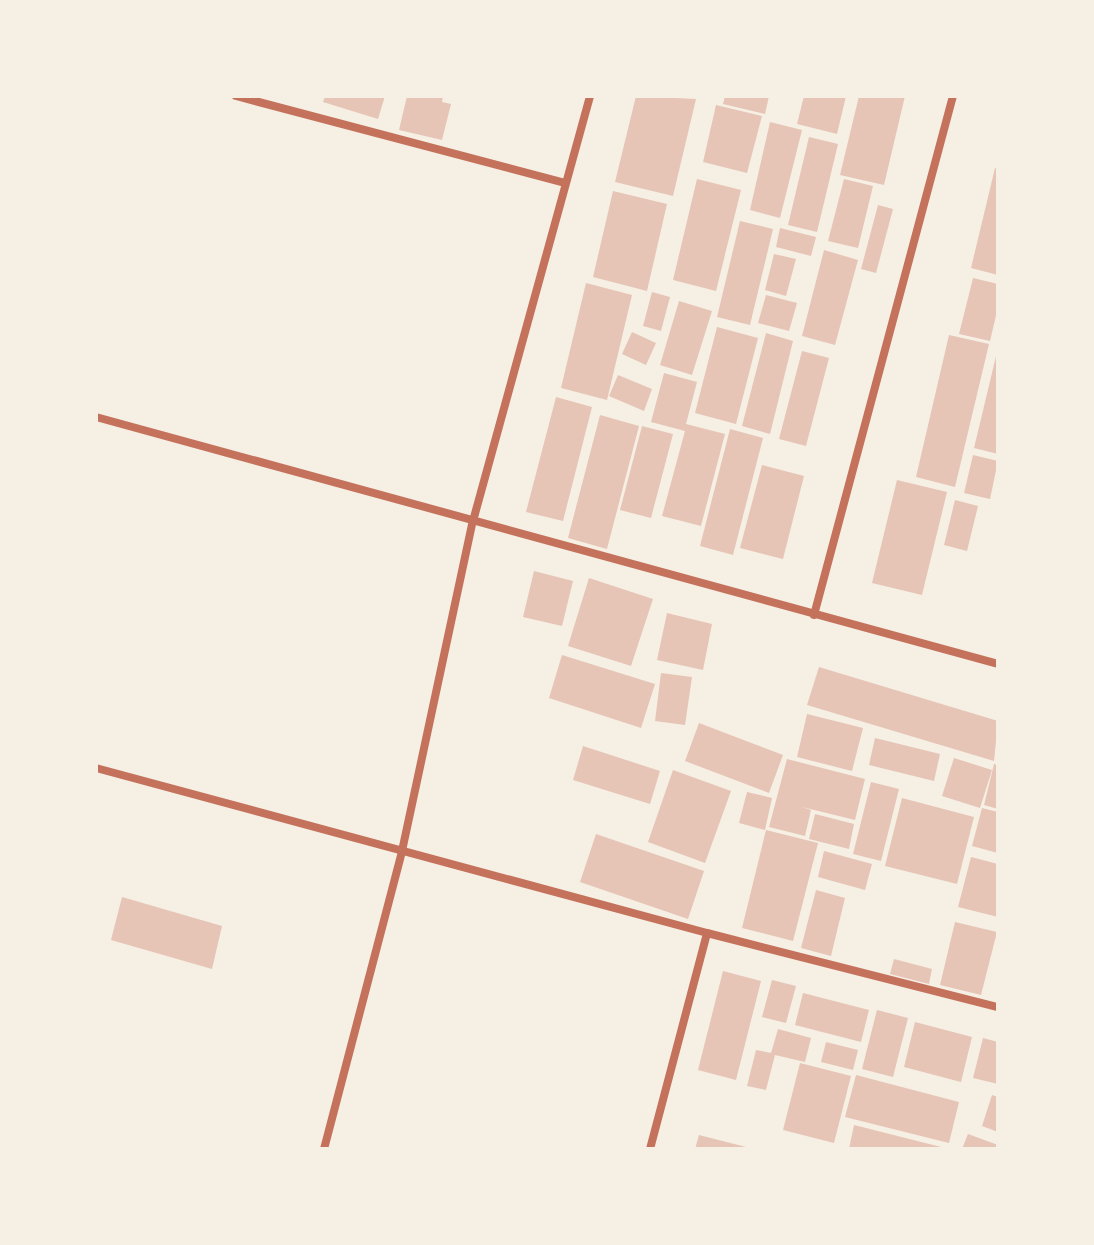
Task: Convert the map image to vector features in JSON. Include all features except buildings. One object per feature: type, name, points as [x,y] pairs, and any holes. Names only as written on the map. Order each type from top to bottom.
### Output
[{"type":"street","points":[[236,96],[565,183]]},
{"type":"street","points":[[324,1149],[402,851],[473,521],[590,96]]},
{"type":"street","points":[[814,615],[953,96]]},
{"type":"street","points":[[96,417],[998,664]]},
{"type":"street","points":[[96,768],[707,933],[998,1007]]},
{"type":"street","points":[[650,1149],[707,933]]}]
